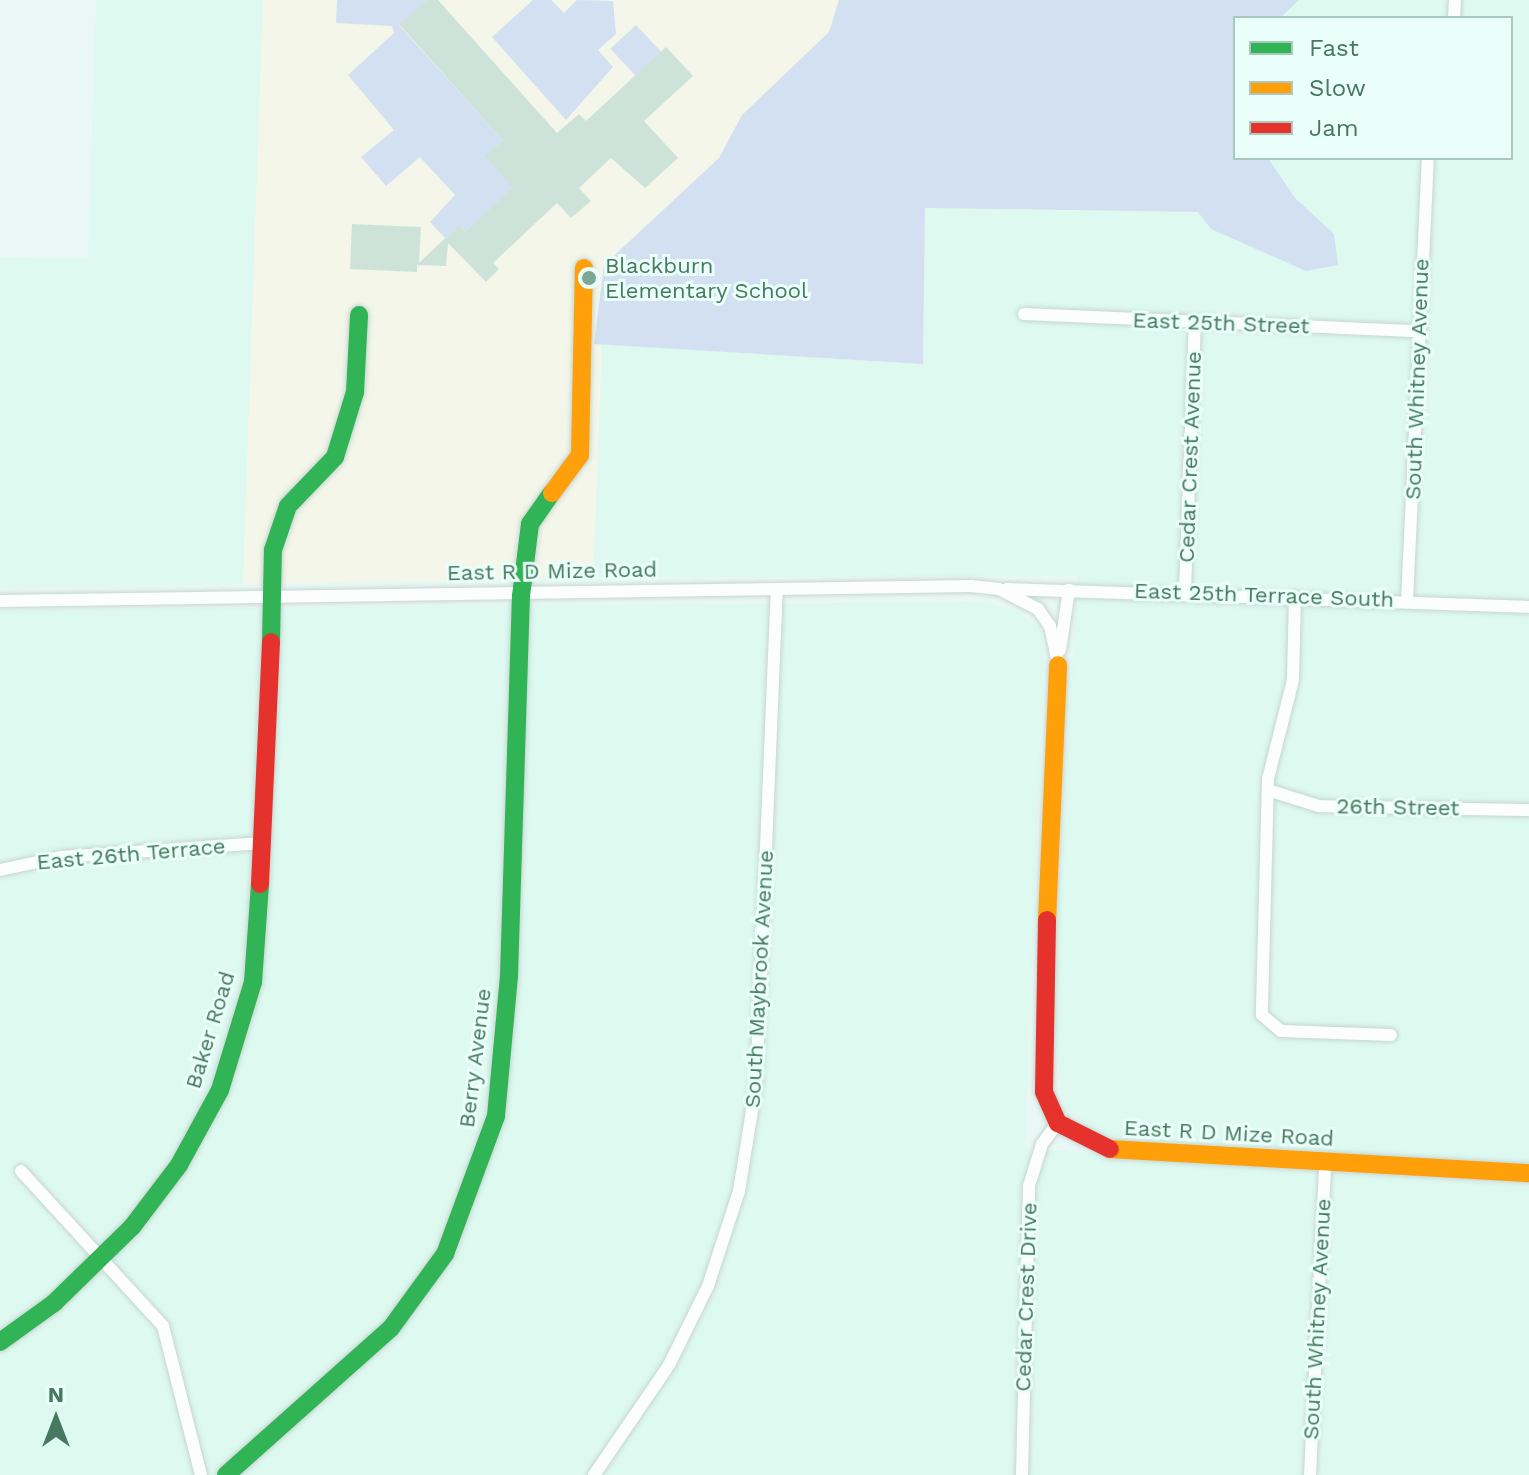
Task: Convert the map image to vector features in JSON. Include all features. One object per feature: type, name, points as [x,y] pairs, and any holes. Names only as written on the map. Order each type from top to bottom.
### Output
[{"type":"street","name":"South Whitney Avenue","points":[[1407,601],[1428,160]]},
{"type":"street","name":"Berry Avenue","points":[[226,1475],[391,1328],[445,1254],[475,1188],[496,1116],[509,976],[521,596],[530,524],[580,455],[584,268]]},
{"type":"street","name":"East 25th Street","points":[[1024,314],[1418,331]]},
{"type":"street","name":"Baker Road","points":[[0,1342],[104,1258],[179,1165],[220,1090],[253,982],[263,843],[274,599],[273,550],[288,506],[335,457],[355,392],[359,315]]},
{"type":"street","name":"Cedar Crest Avenue","points":[[1185,591],[1195,323]]},
{"type":"street","name":"East R D Mize Road","points":[[0,601],[999,589]]},
{"type":"street","name":"East 25th Terrace South","points":[[999,589],[1185,591],[1529,607]]},
{"type":"street","points":[[999,589],[1044,617],[1058,665]]},
{"type":"street","name":"South Maybrook Avenue","points":[[594,1475],[669,1365],[708,1286],[739,1191],[756,1086],[777,590]]},
{"type":"street","points":[[1058,1123],[1044,1092],[1041,1047],[1058,665],[1069,590]]},
{"type":"street","points":[[1295,597],[1293,680],[1271,764],[1262,1015],[1281,1031],[1391,1035]]},
{"type":"street","name":"26th Street","points":[[1271,791],[1319,806],[1529,810]]},
{"type":"street","name":"East 26th Terrace","points":[[0,870],[61,857],[263,843]]},
{"type":"street","name":"East R D Mize Road","points":[[1058,1123],[1111,1150],[1529,1173]]},
{"type":"street","name":"Cedar Crest Drive","points":[[1019,1472],[1029,1186],[1042,1144],[1058,1123]]},
{"type":"street","name":"South Whitney Avenue","points":[[1310,1475],[1325,1163]]},
{"type":"street","points":[[21,1171],[104,1258],[163,1326],[201,1475]]},
{"type":"shaded area","points":[[96,0],[263,0],[243,584],[0,588],[0,257],[88,259]]},
{"type":"shaded area","name":"Blackburn Elementary School","points":[[263,0],[1235,0],[1233,160],[1236,160],[1236,213],[925,208],[923,364],[602,344],[593,577],[243,584]]},
{"type":"shaded area","points":[[337,0],[427,0],[399,25],[503,141],[486,156],[543,159],[465,232],[459,225],[445,238],[430,222],[455,195],[420,157],[386,186],[361,157],[394,130],[348,75],[394,33],[392,26],[336,23]]},
{"type":"shaded area","points":[[533,0],[551,0],[564,13],[577,0],[613,1],[616,34],[598,50],[613,67],[566,120],[492,37]]},
{"type":"shaded area","points":[[839,0],[1299,0],[1282,16],[1233,16],[1233,160],[1269,160],[1295,198],[1334,234],[1338,265],[1306,271],[1211,229],[1198,212],[925,208],[923,364],[594,344],[604,265],[719,158],[742,115],[829,32]]},
{"type":"shaded area","points":[[1235,0],[1529,0],[1529,1165],[1105,1138],[1064,1108],[1053,1015],[1077,576],[593,577],[602,344],[922,364],[924,208],[1235,213],[1236,160],[1513,160],[1513,16],[1235,16]]},
{"type":"shaded area","points":[[636,25],[661,52],[636,76],[610,49]]},
{"type":"shaded area","points":[[983,602],[1016,610],[1040,628],[1044,653],[1025,1148],[1529,1186],[1529,1475],[0,1475],[0,610]]},
{"type":"building","name":"Blackburn Elementary School","points":[[427,0],[438,0],[557,133],[579,114],[586,121],[666,47],[693,76],[644,121],[678,158],[645,188],[611,158],[579,188],[591,201],[571,218],[557,203],[493,263],[499,269],[486,282],[448,243],[446,266],[417,265],[417,272],[350,269],[352,224],[421,227],[419,263],[459,225],[465,232],[513,187],[485,156],[503,141],[399,24]]},
{"type":"traffic: fast","points":[[271,642],[273,550],[288,506],[335,457],[355,392],[359,315]]},
{"type":"traffic: fast","points":[[226,1475],[391,1328],[445,1254],[496,1116],[509,976],[521,596],[530,524],[552,493]]},
{"type":"traffic: fast","points":[[0,1342],[54,1303],[132,1227],[179,1165],[220,1090],[253,982],[260,884]]},
{"type":"traffic: slow","points":[[552,493],[580,455],[584,268]]},
{"type":"traffic: slow","points":[[1047,920],[1058,665]]},
{"type":"traffic: slow","points":[[1110,1149],[1529,1173]]},
{"type":"traffic: jam","points":[[260,884],[271,642]]},
{"type":"traffic: jam","points":[[1047,920],[1044,1092],[1058,1123],[1110,1149]]},
{"type":"place","name":"Blackburn Elementary School","points":[[589,278]]}]
